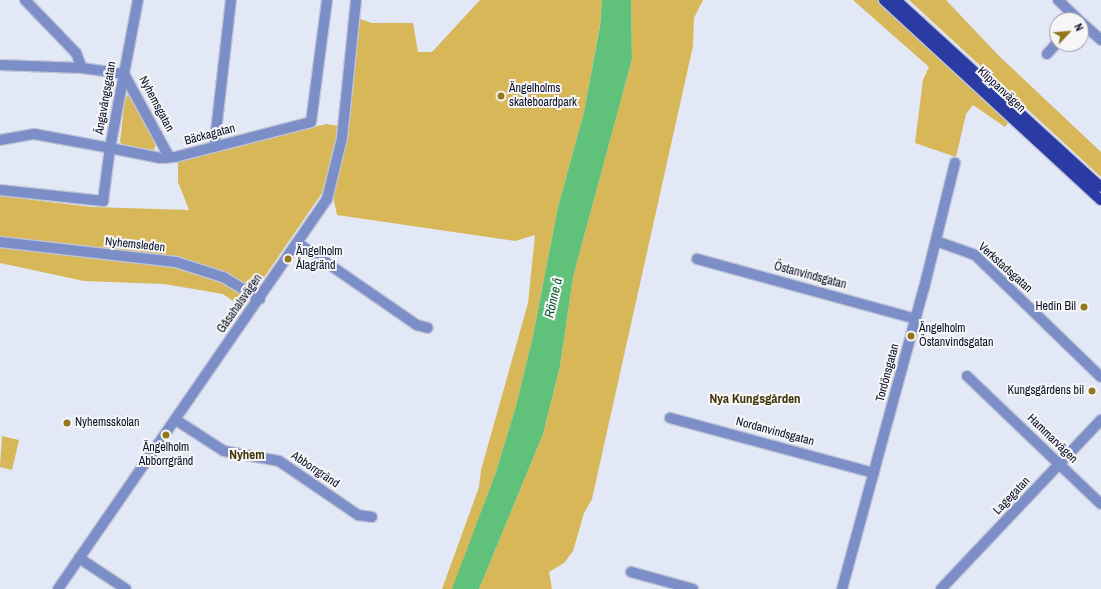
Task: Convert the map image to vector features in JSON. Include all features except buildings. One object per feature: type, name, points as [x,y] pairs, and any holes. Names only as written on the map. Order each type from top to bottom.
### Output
[{"type":"main road","name":"Klippanvägen","points":[[884,0],[1101,200]]},
{"type":"main road","name":"Klippanvägen","points":[[896,0],[1101,187]]},
{"type":"street","points":[[25,0],[76,54],[82,68]]},
{"type":"street","name":"Ängavångsgatan","points":[[0,190],[103,201],[138,0]]},
{"type":"street","points":[[217,146],[215,140],[231,0]]},
{"type":"street","name":"Bäckagatan","points":[[0,140],[34,134],[167,158],[311,122],[327,0]]},
{"type":"street","name":"Gåsahalsvägen","points":[[58,589],[260,299],[327,200],[334,177],[344,118],[356,0]]},
{"type":"street","points":[[1058,0],[1071,12]]},
{"type":"street","points":[[1089,29],[1101,40]]},
{"type":"street","name":"Nyhemsgatan","points":[[0,65],[82,68],[124,74],[167,153],[167,158]]},
{"type":"street","name":"Tordönsgatan","points":[[842,589],[916,319],[954,163]]},
{"type":"street","name":"Verkstadsgatan","points":[[936,241],[975,255],[1101,377]]},
{"type":"street","name":"Nyhemsleden","points":[[0,242],[176,262],[222,277],[260,299]]},
{"type":"street","points":[[298,244],[417,325],[428,328]]},
{"type":"street","name":"Östanvindsgatan","points":[[697,259],[916,319]]},
{"type":"street","name":"Hammarvägen","points":[[967,376],[1101,504]]},
{"type":"street","name":"Nordanvindsgatan","points":[[670,418],[874,473]]},
{"type":"street","name":"Abborrgränd","points":[[176,420],[224,451],[279,461],[358,515],[372,517]]},
{"type":"street","name":"Lagegatan","points":[[942,589],[1101,420]]},
{"type":"street","points":[[80,558],[126,589]]},
{"type":"street","points":[[631,572],[693,589]]},
{"type":"shaded area","points":[[480,0],[602,0],[600,25],[584,112],[558,207],[533,336],[516,406],[496,472],[455,583],[452,589],[442,589],[479,487],[481,470],[528,303],[535,235],[515,241],[337,215],[333,196],[344,149],[360,19],[372,23],[413,23],[418,52],[432,52]]},
{"type":"shaded area","points":[[631,0],[703,0],[694,18],[693,46],[592,499],[584,513],[573,551],[564,563],[549,572],[552,589],[479,589],[543,434],[560,366],[573,277],[632,59]]},
{"type":"shaded area","points":[[853,0],[878,0],[1009,122],[1005,127],[973,105],[966,114],[956,157],[915,143],[923,80],[929,67]]},
{"type":"shaded area","points":[[909,0],[946,0],[998,55],[1101,152],[1101,177]]},
{"type":"shaded area","points":[[128,95],[156,141],[154,150],[123,145],[120,142],[125,99]]},
{"type":"shaded area","points":[[326,124],[339,126],[322,193],[243,308],[223,294],[164,284],[84,281],[0,263],[0,196],[91,207],[189,210],[178,182],[178,160]]},
{"type":"shaded area","points":[[2,436],[19,440],[12,470],[0,467]]},
{"type":"water","name":"Rönne å","points":[[602,0],[631,0],[632,59],[573,277],[560,366],[543,434],[479,589],[452,589],[496,472],[516,406],[533,336],[558,207],[584,112],[600,26]]},
{"type":"place","name":"Ängelholms skateboardpark","points":[[501,96]]},
{"type":"place","name":"Ängelholm Ålagränd","points":[[288,259]]},
{"type":"place","name":"Hedin Bil","points":[[1084,307]]},
{"type":"place","name":"Ängelholm Östanvindsgatan","points":[[911,336]]},
{"type":"place","name":"Kungsgårdens bil","points":[[1092,391]]},
{"type":"place","name":"Nyhemsskolan","points":[[67,423]]},
{"type":"place","name":"Ängelholm Abborrgränd","points":[[166,435]]},
{"type":"district","name":"Nya Kungsgården","points":[[755,399]]},
{"type":"district","name":"Nyhem","points":[[247,455]]}]
